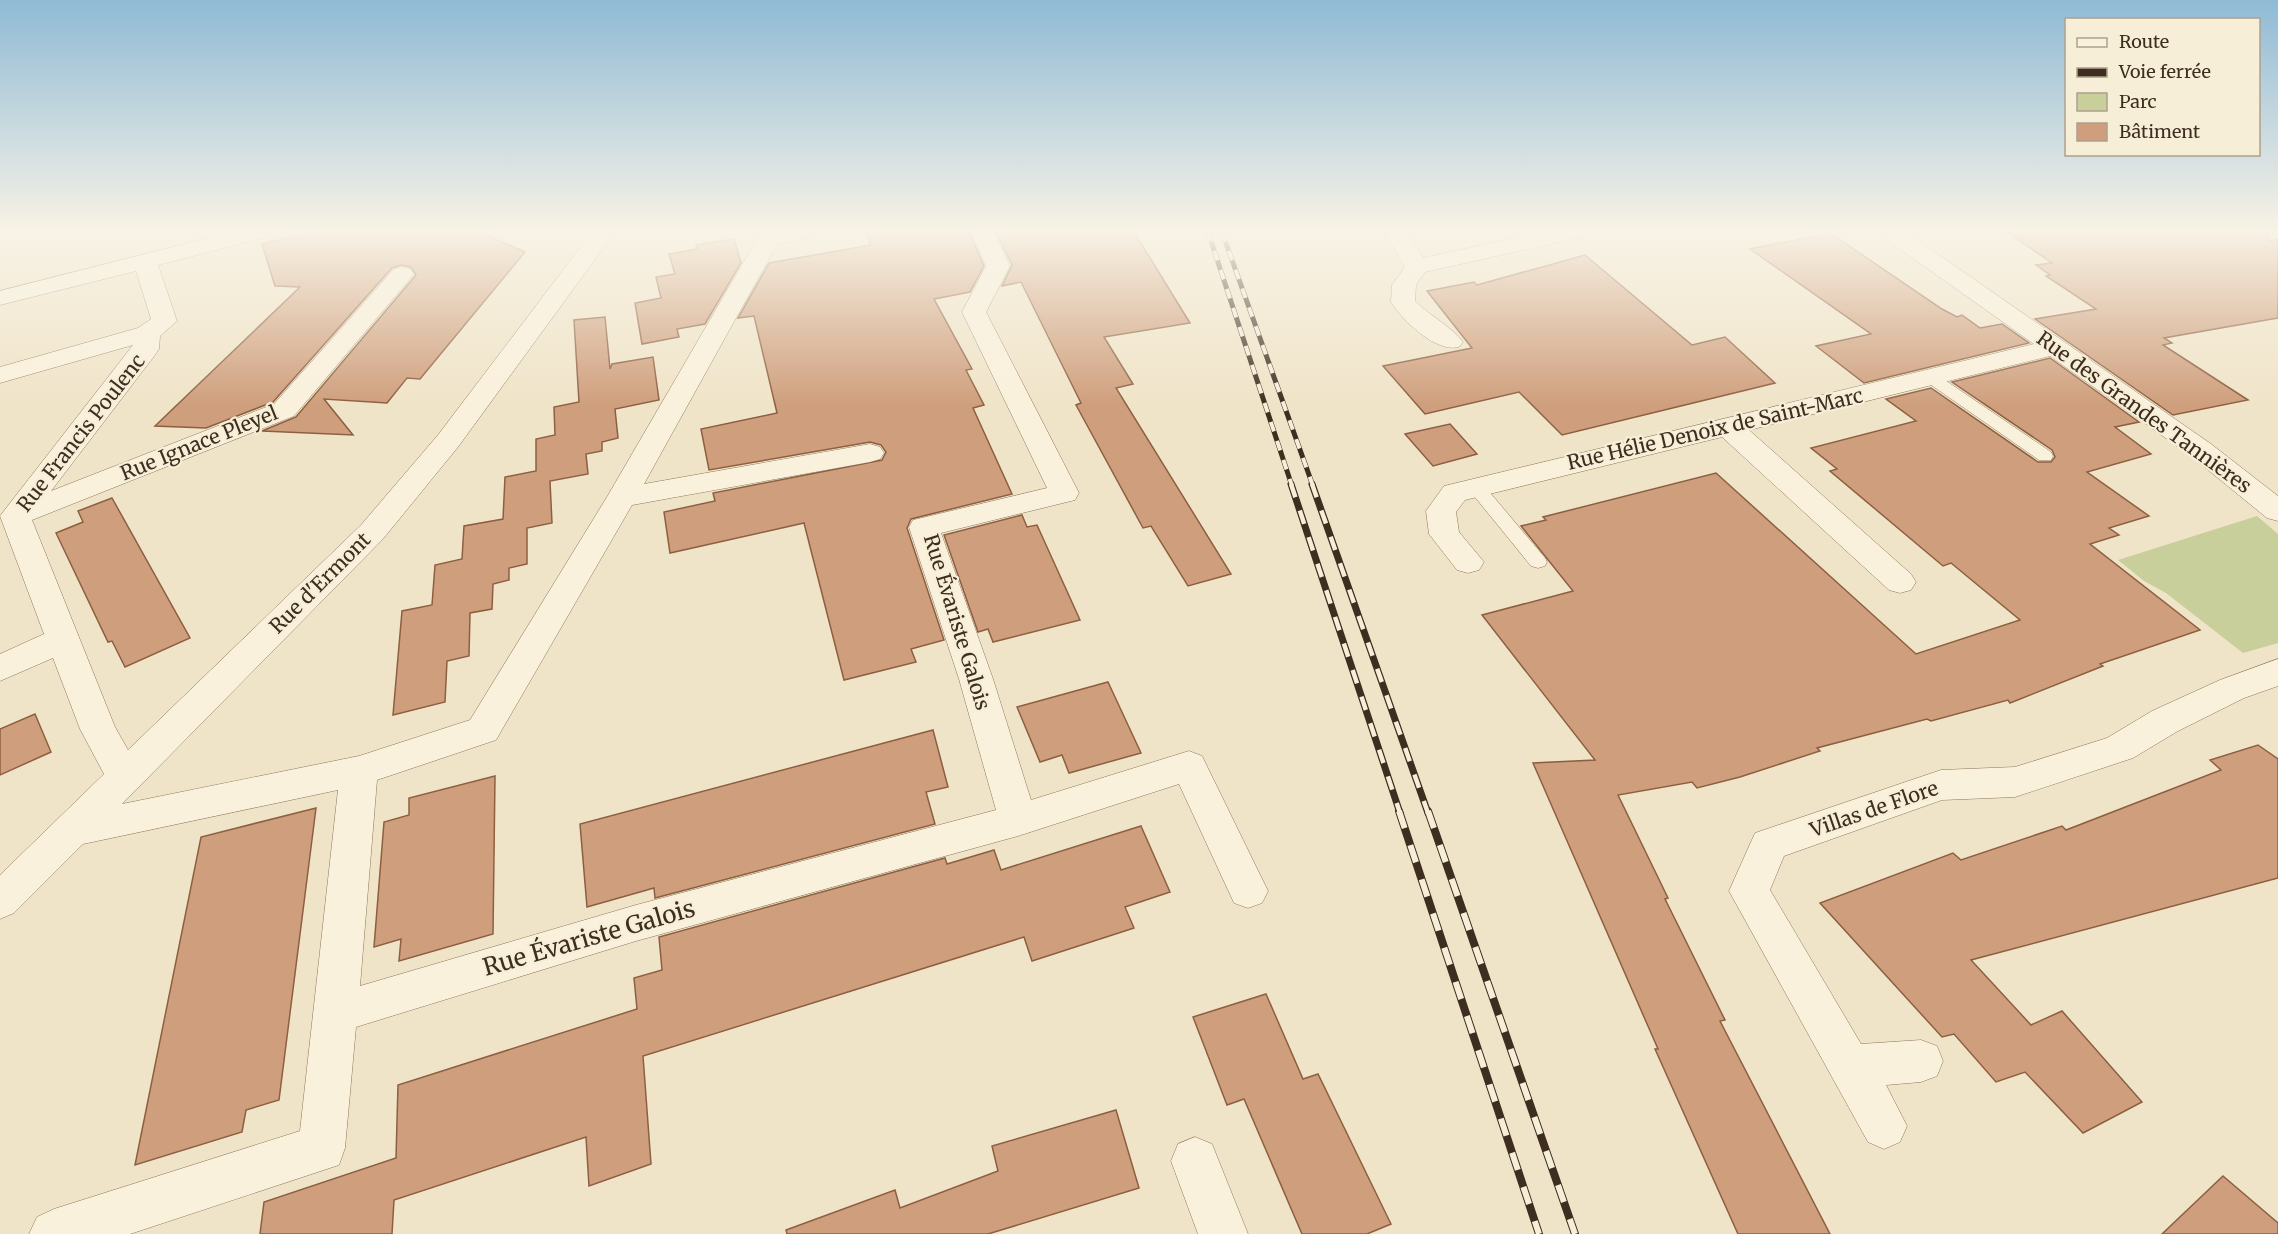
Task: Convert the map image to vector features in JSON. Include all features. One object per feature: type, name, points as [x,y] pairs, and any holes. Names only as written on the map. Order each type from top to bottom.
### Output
[{"type":"street","points":[[0,298],[33,290]]},
{"type":"street","name":"Rue Francis Poulenc","points":[[124,776],[98,729],[15,516],[146,349],[147,333],[164,321],[154,290]]},
{"type":"street","name":"Rue Ignace Pleyel","points":[[15,516],[284,410],[388,290]]},
{"type":"street","name":"Rue d'Ermont","points":[[0,901],[372,532],[448,441],[561,290]]},
{"type":"street","points":[[73,831],[359,771],[483,730],[622,497],[739,290]]},
{"type":"street","name":"Rue Évariste Galois","points":[[986,290],[974,312],[1064,493],[924,527],[975,680],[1018,820]]},
{"type":"street","points":[[1404,290],[1403,302],[1420,320],[1450,342]]},
{"type":"street","name":"Rue des Grandes Tannières","points":[[1974,290],[2201,450],[2278,511]]},
{"type":"street","points":[[0,375],[147,333]]},
{"type":"street","name":"Rue Hélie Denoix de Saint-Marc","points":[[1468,562],[1444,534],[1441,511],[1455,493],[1476,486],[2056,347]]},
{"type":"street","points":[[1727,426],[1900,582]]},
{"type":"street","points":[[622,497],[870,453]]},
{"type":"street","points":[[0,668],[64,639]]},
{"type":"street","name":"Villas de Flore","points":[[1884,1126],[1749,891],[1769,845],[1941,784],[2015,782],[2120,748],[2184,712],[2232,689],[2278,672]]},
{"type":"street","name":"Rue Évariste Galois","points":[[336,1013],[636,923],[1018,820],[1189,766],[1248,891]]},
{"type":"street","points":[[54,1234],[322,1148],[359,771]]},
{"type":"street","points":[[1848,1066],[1921,1061]]},
{"type":"street","points":[[1196,1161],[1223,1234]]},
{"type":"lane","points":[[1930,377],[2045,456]]},
{"type":"lane","points":[[1476,486],[1538,562]]},
{"type":"green space","points":[[2257,516],[2278,534],[2278,643],[2243,653],[2166,593],[2144,581],[2118,560]]},
{"type":"building","points":[[297,290],[373,290],[273,402],[206,428],[155,426]]},
{"type":"building","points":[[404,290],[494,290],[420,379],[407,378],[387,403],[324,399],[353,435],[262,431],[296,417]]},
{"type":"building","points":[[659,290],[725,290],[705,324],[677,329],[679,337],[642,344],[635,303],[661,298]]},
{"type":"building","points":[[754,290],[971,290],[970,292],[934,299],[972,369],[966,370],[984,405],[973,408],[1012,494],[911,519],[907,528],[944,640],[911,649],[916,662],[844,680],[804,523],[670,553],[664,512],[715,501],[713,493],[882,460],[886,452],[881,445],[870,442],[709,470],[701,429],[777,413],[754,316],[738,318]]},
{"type":"building","points":[[1025,290],[1169,290],[1190,323],[1104,337],[1133,384],[1116,388],[1231,574],[1188,586],[1151,526],[1143,528],[1076,405],[1081,403]]},
{"type":"building","points":[[1626,290],[1692,345],[1725,337],[1775,383],[1562,435],[1519,392],[1425,414],[1383,366],[1472,348],[1427,291]]},
{"type":"building","points":[[1808,290],[1913,290],[1942,309],[1957,317],[1962,315],[1980,328],[2002,324],[2029,343],[1864,383],[1816,346],[1871,334]]},
{"type":"building","points":[[2067,290],[2278,290],[2278,318],[2164,338],[2172,343],[2163,345],[2248,400],[2173,415],[2035,319],[2096,309]]},
{"type":"building","points":[[605,317],[610,369],[612,364],[653,357],[659,400],[615,409],[618,438],[602,442],[602,451],[586,454],[588,474],[550,481],[552,523],[527,528],[527,564],[509,568],[509,580],[493,584],[492,609],[470,613],[469,656],[447,661],[445,702],[393,715],[402,611],[432,605],[435,565],[462,559],[464,526],[503,519],[505,477],[536,471],[536,439],[555,435],[554,407],[579,402],[574,320]]},
{"type":"building","points":[[2050,358],[2139,422],[2115,427],[2151,454],[2087,472],[2149,516],[2109,528],[2119,535],[2090,544],[2200,630],[2100,664],[2103,666],[2010,703],[2008,700],[1817,748],[1820,751],[1740,777],[1697,788],[1692,782],[1618,795],[1668,898],[1665,899],[1725,1020],[1720,1021],[1830,1234],[1738,1234],[1655,1049],[1658,1049],[1533,763],[1595,760],[1482,615],[1573,591],[1521,526],[1546,520],[1543,517],[1716,473],[1916,654],[2020,620],[1951,563],[1943,566],[1830,471],[1837,469],[1811,448],[1916,421],[1886,399],[1931,388],[2038,462],[2051,462],[2055,457],[2052,450],[1952,382]]},
{"type":"building","points":[[1450,424],[1477,454],[1433,466],[1405,434]]},
{"type":"building","points":[[112,498],[190,638],[125,667],[112,641],[108,642],[56,533],[83,522],[78,511]]},
{"type":"building","points":[[1022,515],[1027,527],[1037,525],[1080,620],[993,642],[988,629],[978,632],[944,535]]},
{"type":"building","points":[[1108,682],[1141,753],[1069,773],[1062,755],[1040,762],[1017,707]]},
{"type":"building","points":[[35,714],[51,752],[0,775],[0,729]]},
{"type":"building","points":[[933,730],[948,787],[926,792],[935,824],[655,898],[654,888],[587,907],[580,824]]},
{"type":"building","points":[[2258,745],[2278,759],[2278,878],[1971,960],[2031,1025],[2062,1011],[2142,1102],[2083,1133],[2025,1072],[1996,1082],[1954,1034],[1942,1037],[1820,903],[1953,853],[1961,860],[2062,826],[2066,830],[2221,770],[2210,760]]},
{"type":"building","points":[[495,776],[493,934],[399,961],[401,939],[374,947],[384,822],[409,815],[409,798]]},
{"type":"building","points":[[316,808],[279,1100],[246,1110],[242,1132],[135,1165],[201,837]]},
{"type":"building","points":[[1141,826],[1170,892],[1125,907],[1134,928],[1032,961],[1024,937],[643,1056],[651,1164],[589,1186],[586,1137],[394,1200],[392,1234],[260,1234],[264,1202],[396,1158],[398,1085],[637,1009],[634,978],[662,970],[659,937],[945,858],[947,864],[994,850],[1001,870]]},
{"type":"building","points":[[1266,994],[1303,1079],[1318,1074],[1391,1224],[1367,1234],[1302,1234],[1244,1099],[1227,1105],[1193,1017]]},
{"type":"building","points":[[1116,1110],[1139,1188],[988,1234],[787,1234],[786,1230],[895,1190],[900,1208],[998,1171],[992,1146]]},
{"type":"building","points":[[2223,1176],[2278,1223],[2278,1234],[2162,1234]]},
{"type":"railway","points":[[1227,290],[1292,486]]},
{"type":"railway","points":[[1243,290],[1313,486]]},
{"type":"railway","points":[[1291,484],[1400,813]]},
{"type":"railway","points":[[1312,484],[1428,813]]},
{"type":"railway","points":[[1399,811],[1539,1234]]},
{"type":"railway","points":[[1428,811],[1575,1234]]}]
